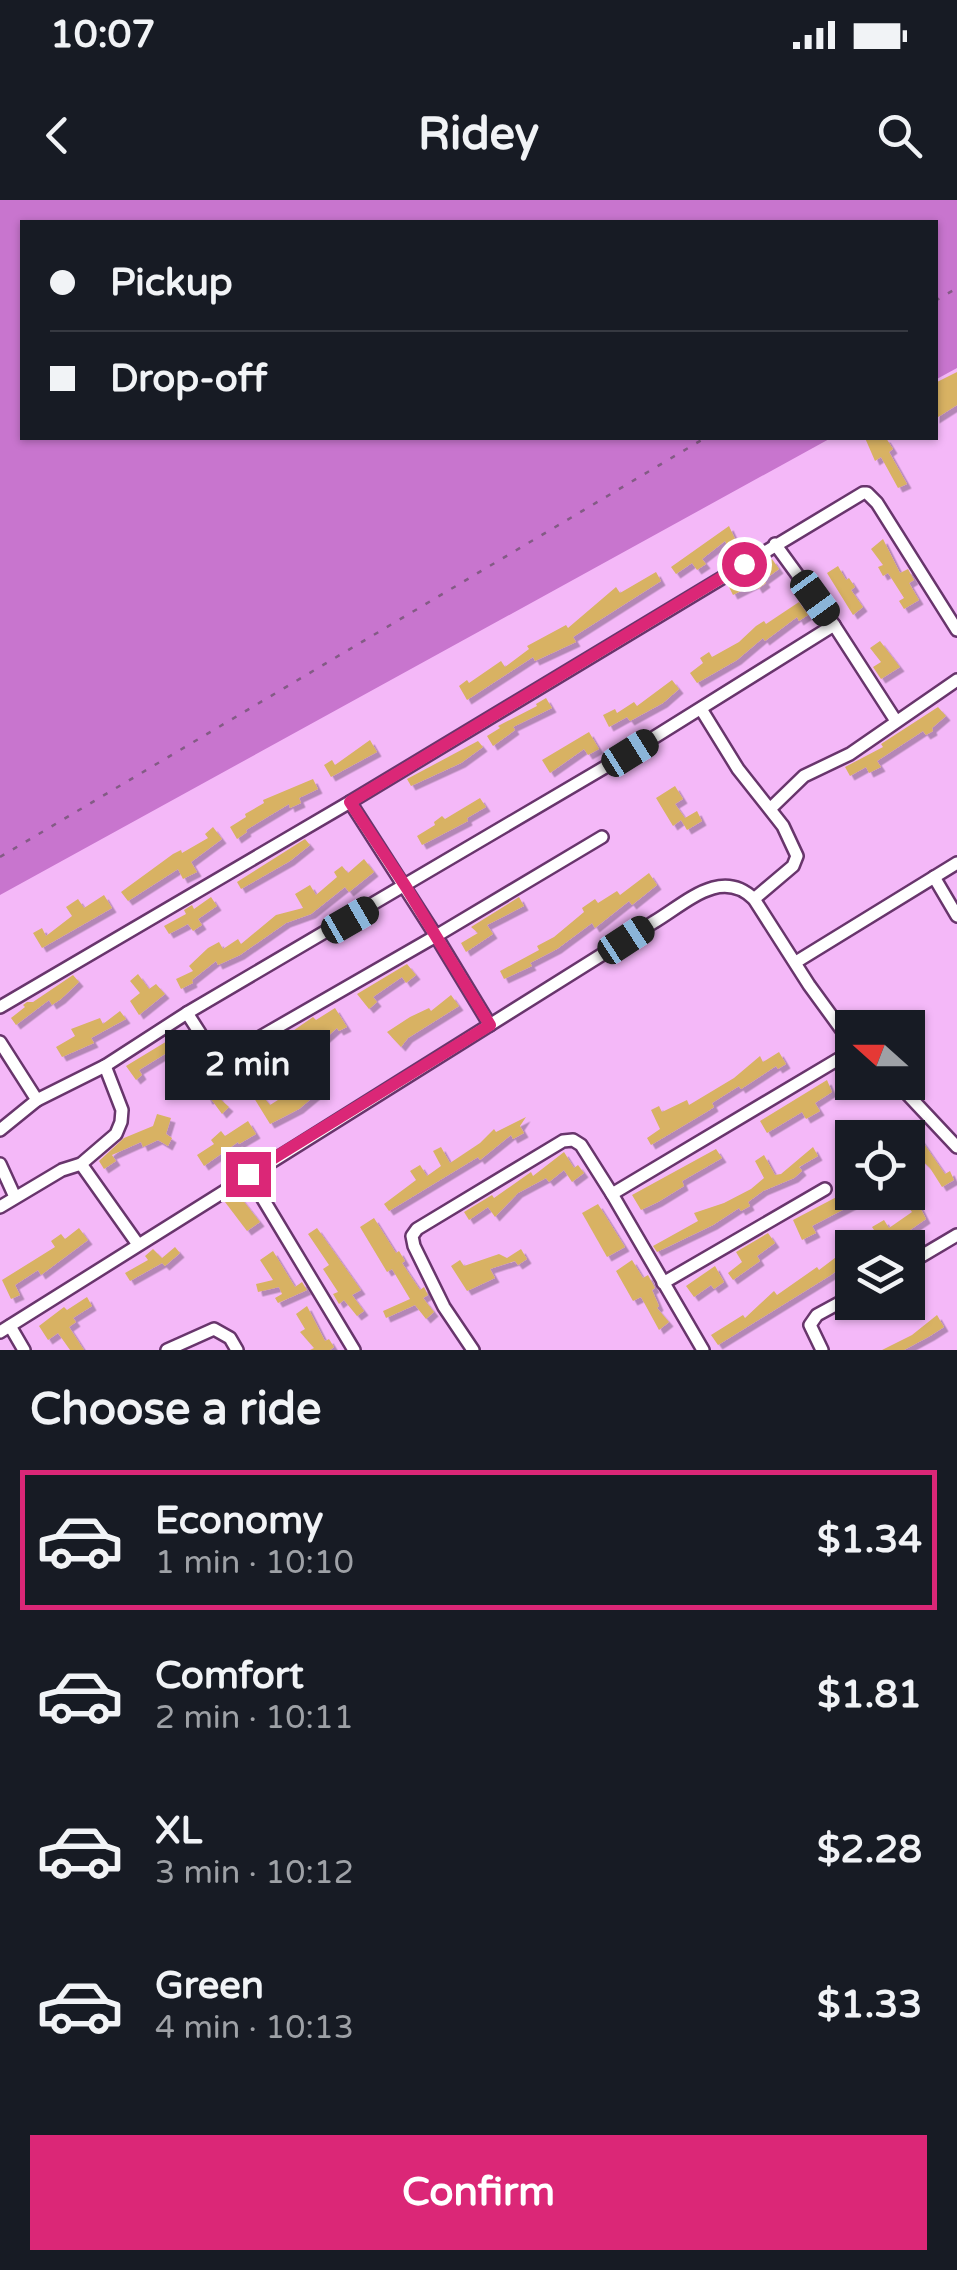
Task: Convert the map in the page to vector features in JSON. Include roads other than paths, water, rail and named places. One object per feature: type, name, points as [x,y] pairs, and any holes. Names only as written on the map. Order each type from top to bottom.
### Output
[{"type":"street","points":[[0,1007],[350,802],[854,496],[867,493],[876,502],[957,630]]},
{"type":"street","points":[[775,544],[896,721]]},
{"type":"street","points":[[0,1130],[38,1100],[105,1066],[406,887],[834,625]]},
{"type":"street","points":[[771,808],[804,776],[850,754],[957,680]]},
{"type":"street","points":[[701,709],[796,850],[796,862],[754,899]]},
{"type":"street","points":[[350,802],[490,1025]]},
{"type":"street","points":[[187,1014],[214,1056],[222,1059],[602,837]]},
{"type":"street","points":[[796,962],[957,863]]},
{"type":"street","points":[[934,877],[957,916]]},
{"type":"street","points":[[24,1350],[5,1329],[706,891],[732,885],[754,899],[835,1023]]},
{"type":"street","points":[[0,1042],[38,1100]]},
{"type":"street","points":[[612,1194],[835,1057]]},
{"type":"street","points":[[0,1207],[62,1170],[81,1164],[116,1134],[122,1122],[117,1094],[105,1066]]},
{"type":"street","points":[[913,1100],[957,1147]]},
{"type":"street","points":[[473,1350],[444,1307],[412,1236],[417,1229],[562,1141],[574,1140],[612,1194],[703,1350]]},
{"type":"street","points":[[0,1164],[15,1197]]},
{"type":"street","points":[[81,1164],[138,1243]]},
{"type":"street","points":[[248,1174],[354,1350]]},
{"type":"street","points":[[663,1283],[825,1189]]},
{"type":"street","points":[[925,1254],[957,1235]]},
{"type":"street","points":[[822,1350],[810,1325],[816,1316],[835,1305]]},
{"type":"street","points":[[168,1350],[214,1329],[230,1338],[238,1350]]},
{"type":"railway","points":[[938,299],[957,288]]},
{"type":"railway","points":[[0,857],[702,440]]}]
